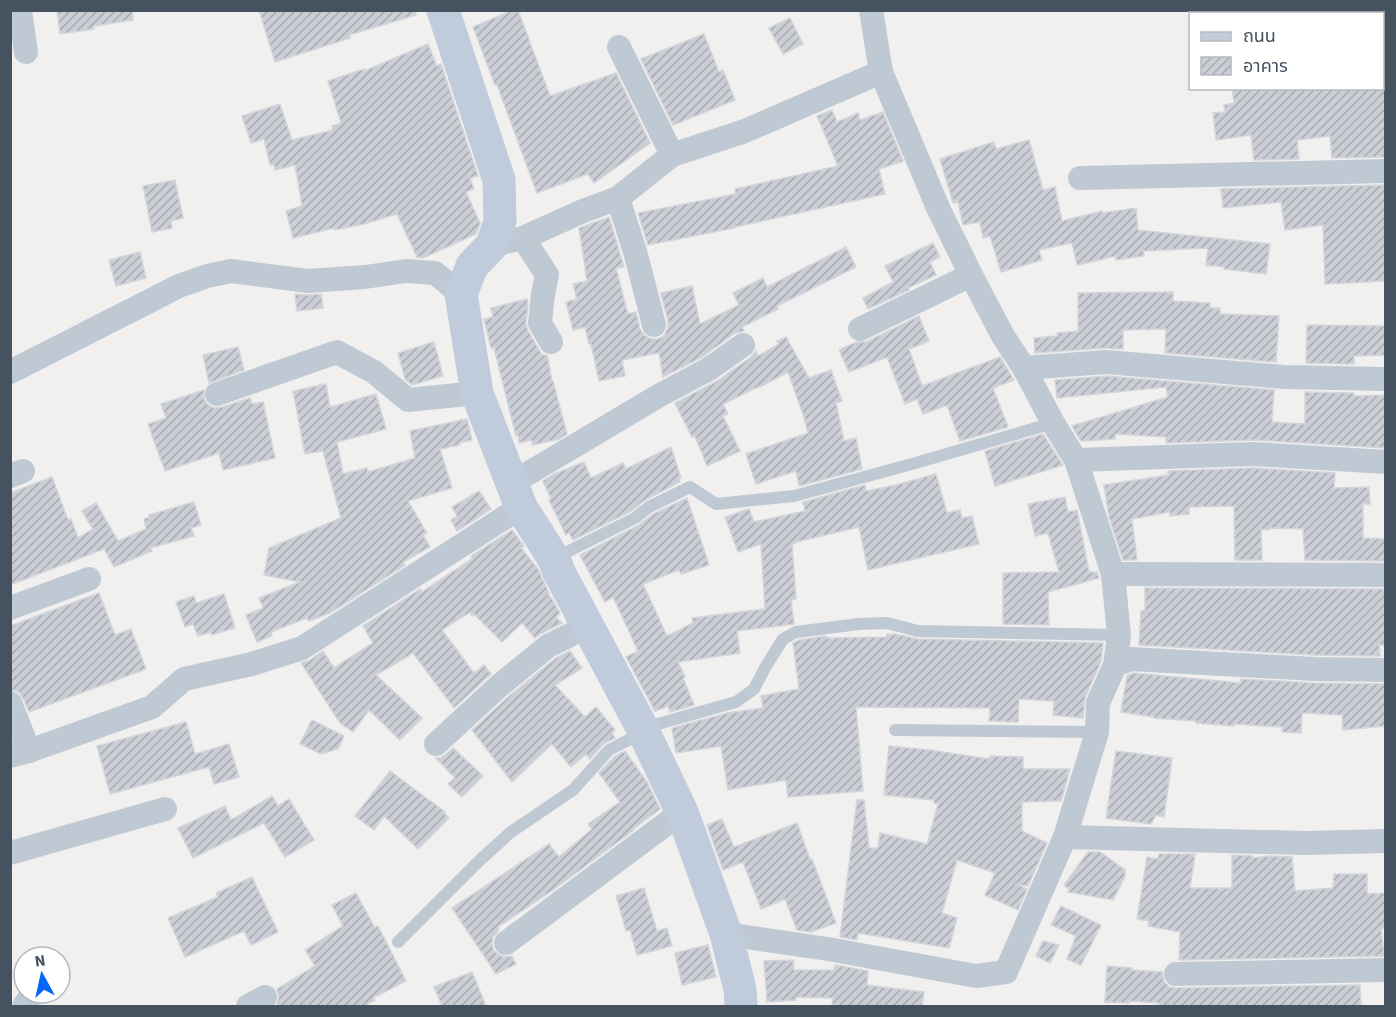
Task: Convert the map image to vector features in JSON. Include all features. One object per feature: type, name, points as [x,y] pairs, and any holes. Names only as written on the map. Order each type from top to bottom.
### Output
[{"type":"street","points":[[20,10],[26,52]]},
{"type":"street","points":[[443,10],[499,180],[500,221],[507,242],[547,275],[540,323],[551,342]]},
{"type":"street","points":[[726,934],[828,949],[976,976],[1006,972],[1065,837],[1097,732],[1098,703],[1115,664],[1119,635],[1113,574],[1076,460],[1053,423],[1024,368],[1003,336],[939,210],[881,72],[872,10]]},
{"type":"street","points":[[619,47],[672,155]]},
{"type":"street","points":[[741,1006],[740,989],[726,934],[682,812],[554,559],[516,495],[477,393],[461,294],[472,266],[507,242],[618,198],[672,155],[745,131],[881,72]]},
{"type":"street","points":[[1080,178],[1386,171]]},
{"type":"street","points":[[618,198],[654,325]]},
{"type":"street","points":[[10,372],[179,286],[207,276],[231,271],[308,281],[365,277],[405,271],[435,273],[461,294]]},
{"type":"street","points":[[860,329],[971,275]]},
{"type":"street","points":[[10,703],[20,754],[152,707],[184,679],[252,664],[302,648],[516,495],[578,445],[660,395],[709,369],[743,345]]},
{"type":"street","points":[[217,394],[337,352],[374,372],[408,400],[477,393]]},
{"type":"street","points":[[1024,368],[1106,362],[1284,377],[1386,379]]},
{"type":"street","points":[[1076,460],[1253,454],[1386,462]]},
{"type":"street","points":[[1113,574],[1386,575]]},
{"type":"street","points":[[10,608],[89,579]]},
{"type":"street","points":[[436,744],[499,686],[548,646],[588,626]]},
{"type":"street","points":[[1115,664],[1131,658],[1315,669],[1386,670]]},
{"type":"street","points":[[10,853],[165,809]]},
{"type":"street","points":[[506,943],[682,812]]},
{"type":"street","points":[[1065,837],[1306,843],[1386,841]]},
{"type":"street","points":[[1176,974],[1386,970]]},
{"type":"lane","points":[[554,559],[690,487],[716,504],[794,496],[1053,423]]},
{"type":"lane","points":[[398,942],[479,861],[511,832],[573,790],[609,750],[641,728],[736,702],[754,689],[783,639],[796,632],[858,624],[887,623],[918,631],[1119,635]]},
{"type":"lane","points":[[895,730],[1097,732]]},
{"type":"building","points":[[57,10],[132,10],[133,20],[60,34]]},
{"type":"building","points":[[259,10],[415,10],[416,15],[349,35],[350,38],[275,62]]},
{"type":"building","points":[[518,10],[550,96],[616,73],[650,143],[594,183],[588,174],[537,193],[473,27]]},
{"type":"building","points":[[790,18],[803,44],[783,54],[769,28]]},
{"type":"building","points":[[704,34],[719,72],[723,70],[735,100],[673,125],[641,59]]},
{"type":"building","points":[[428,44],[437,66],[441,64],[478,176],[470,178],[474,189],[466,192],[480,223],[476,234],[423,258],[417,257],[397,214],[364,224],[335,230],[334,228],[293,238],[286,211],[302,206],[295,165],[275,170],[274,164],[270,165],[264,139],[251,143],[242,116],[280,104],[292,140],[333,130],[332,126],[341,123],[328,81],[364,69],[364,71]]},
{"type":"building","points":[[1386,88],[1386,157],[1332,158],[1330,136],[1297,140],[1299,159],[1254,160],[1251,135],[1216,140],[1213,113],[1225,112],[1224,105],[1234,103],[1232,90],[1384,90]]},
{"type":"building","points":[[832,110],[837,122],[858,113],[860,120],[883,112],[903,161],[879,169],[885,194],[648,245],[638,213],[736,194],[735,189],[838,166],[817,116]]},
{"type":"building","points":[[1029,140],[1043,190],[1055,187],[1062,221],[1102,211],[1102,213],[1136,208],[1138,230],[1270,244],[1266,274],[1206,265],[1208,248],[1143,251],[1144,256],[1116,260],[1116,256],[1077,265],[1072,243],[1039,250],[1042,260],[1001,272],[990,236],[983,238],[980,222],[963,225],[958,202],[953,203],[940,159],[994,142],[996,149]]},
{"type":"building","points":[[175,180],[183,218],[171,221],[172,228],[152,232],[143,186]]},
{"type":"building","points":[[1386,185],[1386,281],[1325,284],[1323,225],[1285,230],[1281,202],[1223,208],[1221,189]]},
{"type":"building","points":[[609,217],[624,267],[616,268],[628,314],[636,312],[640,329],[651,339],[664,336],[668,328],[661,293],[692,286],[700,324],[739,305],[733,293],[763,278],[767,287],[846,247],[856,267],[777,306],[778,309],[742,327],[744,331],[735,333],[702,357],[663,377],[659,353],[622,360],[625,376],[599,381],[585,327],[573,330],[566,302],[577,299],[573,284],[587,281],[579,228]]},
{"type":"building","points":[[933,243],[940,257],[930,262],[936,275],[868,309],[863,298],[893,282],[885,266]]},
{"type":"building","points":[[140,252],[146,278],[116,286],[109,260]]},
{"type":"building","points":[[1173,292],[1173,301],[1210,303],[1210,308],[1220,308],[1220,314],[1279,316],[1276,362],[1165,353],[1166,329],[1123,330],[1123,349],[1105,348],[1035,353],[1034,338],[1078,331],[1078,293]]},
{"type":"building","points":[[295,294],[321,294],[323,308],[297,311]]},
{"type":"building","points":[[527,299],[527,329],[542,355],[547,355],[567,434],[559,439],[533,445],[531,440],[519,443],[518,435],[516,436],[494,348],[491,348],[484,319],[493,317],[491,308]]},
{"type":"building","points":[[919,316],[929,341],[909,349],[922,386],[1000,357],[1014,380],[993,388],[1008,427],[960,441],[947,405],[923,414],[917,399],[905,404],[887,357],[849,372],[839,350],[856,342],[866,342]]},
{"type":"building","points":[[1307,325],[1386,326],[1386,355],[1354,356],[1354,364],[1306,363]]},
{"type":"building","points":[[786,337],[809,378],[831,370],[842,401],[836,403],[844,441],[856,438],[862,469],[799,486],[796,471],[756,484],[746,454],[808,433],[788,372],[723,404],[728,414],[723,416],[740,451],[707,466],[695,436],[692,437],[675,403],[717,381],[756,351],[758,356],[779,344],[777,341]]},
{"type":"building","points":[[434,342],[443,376],[412,385],[405,379],[398,353]]},
{"type":"building","points":[[238,347],[244,370],[209,383],[203,355]]},
{"type":"building","points":[[1106,376],[1274,390],[1272,422],[1305,424],[1305,392],[1354,393],[1354,396],[1386,395],[1386,448],[1254,440],[1166,443],[1166,437],[1115,434],[1115,439],[1081,441],[1072,426],[1168,397],[1166,387],[1057,398],[1055,380]]},
{"type":"building","points":[[326,384],[330,407],[376,394],[386,429],[337,442],[343,474],[367,468],[368,472],[415,458],[410,431],[467,419],[472,440],[440,449],[452,488],[408,501],[427,533],[423,535],[430,547],[403,562],[405,565],[330,613],[309,621],[307,618],[271,632],[272,636],[257,642],[246,615],[263,608],[259,598],[300,582],[264,575],[269,548],[341,518],[323,451],[305,454],[293,391]]},
{"type":"building","points":[[204,390],[204,399],[214,408],[250,398],[252,404],[263,402],[275,458],[223,470],[219,453],[165,471],[148,424],[166,418],[161,404]]},
{"type":"building","points":[[1043,434],[1063,465],[995,486],[985,451]]},
{"type":"building","points":[[671,447],[681,478],[680,482],[645,500],[631,511],[573,540],[569,533],[566,535],[549,500],[551,499],[543,481],[584,462],[591,478],[623,463],[626,469]]},
{"type":"building","points":[[1253,468],[1335,473],[1334,488],[1369,487],[1370,504],[1363,504],[1363,538],[1386,539],[1386,561],[1305,560],[1303,529],[1270,528],[1269,530],[1261,529],[1262,560],[1235,560],[1234,506],[1189,507],[1189,514],[1170,516],[1170,512],[1132,519],[1137,560],[1123,560],[1109,517],[1104,485],[1168,475],[1168,471]]},
{"type":"building","points":[[936,474],[947,513],[960,510],[962,518],[972,516],[979,544],[868,570],[859,527],[792,544],[796,599],[791,600],[794,624],[737,631],[740,653],[678,662],[694,705],[670,712],[668,706],[655,711],[626,657],[638,651],[613,597],[605,602],[580,555],[639,525],[653,514],[687,498],[709,565],[681,574],[679,570],[643,584],[667,636],[693,623],[692,618],[765,609],[761,544],[738,552],[725,517],[749,509],[754,522],[805,511],[803,502],[865,485],[866,491]]},
{"type":"building","points":[[52,477],[68,520],[71,519],[78,538],[93,529],[82,511],[96,503],[118,541],[146,529],[144,519],[150,517],[149,515],[194,502],[201,525],[191,528],[194,536],[150,548],[152,551],[114,567],[104,549],[10,585],[10,493]]},
{"type":"building","points":[[479,491],[491,509],[457,531],[451,520],[457,516],[452,507]]},
{"type":"building","points":[[1065,497],[1068,512],[1077,510],[1089,572],[1097,572],[1099,578],[1048,592],[1049,625],[1003,624],[1003,573],[1059,572],[1048,533],[1035,536],[1028,504]]},
{"type":"building","points":[[512,530],[524,546],[521,548],[538,569],[548,594],[560,613],[556,617],[562,623],[535,638],[522,623],[502,642],[470,612],[442,630],[474,673],[484,665],[491,674],[454,708],[413,653],[376,675],[422,718],[400,740],[369,710],[353,732],[340,723],[301,663],[323,651],[334,668],[373,643],[363,626],[420,589],[422,592],[472,559],[471,556]]},
{"type":"building","points":[[1145,588],[1386,589],[1386,645],[1379,645],[1380,656],[1315,655],[1139,645],[1141,611],[1145,611]]},
{"type":"building","points":[[99,593],[115,635],[131,629],[146,669],[29,712],[19,692],[10,689],[10,626]]},
{"type":"building","points":[[224,594],[235,628],[198,636],[193,624],[185,627],[176,602],[194,596],[196,603]]},
{"type":"building","points":[[887,634],[918,639],[1103,643],[1101,661],[1085,698],[1083,718],[1053,715],[1054,701],[1019,699],[1018,722],[989,721],[990,708],[856,707],[863,791],[788,797],[786,780],[728,790],[721,746],[676,753],[672,728],[727,713],[763,708],[761,696],[799,689],[793,643],[826,636],[827,638],[886,637]]},
{"type":"building","points":[[570,651],[582,668],[555,685],[585,717],[596,707],[615,730],[612,733],[615,738],[603,744],[590,759],[586,754],[571,767],[552,744],[512,782],[472,730],[556,658]]},
{"type":"building","points":[[1133,673],[1241,683],[1241,679],[1386,684],[1386,726],[1343,730],[1342,715],[1302,713],[1301,733],[1282,732],[1282,727],[1196,723],[1196,721],[1154,718],[1121,712],[1127,676]]},
{"type":"building","points":[[312,720],[344,736],[338,749],[321,754],[300,744]]},
{"type":"building","points":[[186,722],[195,754],[229,744],[239,777],[214,784],[209,767],[110,794],[97,746]]},
{"type":"building","points":[[889,746],[989,759],[990,756],[1023,757],[1023,769],[1070,769],[1061,801],[1022,802],[1022,831],[1047,843],[1028,886],[1015,884],[1027,889],[1018,910],[985,895],[995,873],[957,860],[942,913],[957,918],[949,948],[858,933],[857,940],[840,937],[857,800],[864,800],[869,848],[878,848],[880,833],[927,844],[938,804],[934,803],[934,800],[884,795]]},
{"type":"building","points":[[453,748],[483,776],[462,797],[448,784],[455,778],[436,758],[440,758]]},
{"type":"building","points":[[625,751],[647,782],[660,809],[553,890],[498,927],[499,930],[493,937],[494,951],[501,956],[512,956],[516,964],[496,974],[452,908],[549,844],[559,857],[592,829],[588,824],[620,802],[599,773],[614,757]]},
{"type":"building","points":[[1116,751],[1172,758],[1164,817],[1156,815],[1151,824],[1106,818]]},
{"type":"building","points":[[390,771],[445,812],[449,818],[418,849],[384,816],[374,830],[355,816]]},
{"type":"building","points":[[272,796],[278,806],[289,799],[314,840],[285,857],[264,823],[193,858],[178,828],[225,806],[231,820]]},
{"type":"building","points":[[722,819],[734,847],[797,823],[836,923],[811,932],[797,930],[785,899],[761,909],[743,862],[723,870],[707,825]]},
{"type":"building","points":[[1088,852],[1100,852],[1125,870],[1125,876],[1113,900],[1068,892],[1069,889],[1064,885]]},
{"type":"building","points":[[1159,854],[1195,854],[1190,888],[1232,888],[1232,855],[1252,856],[1252,858],[1292,857],[1295,891],[1333,888],[1334,874],[1367,874],[1367,894],[1386,893],[1386,928],[1381,928],[1384,956],[1179,960],[1180,932],[1148,926],[1149,921],[1137,919],[1147,857],[1158,859]]},
{"type":"building","points":[[252,877],[278,932],[251,945],[244,931],[185,957],[168,918],[218,897],[216,893]]},
{"type":"building","points":[[644,888],[657,931],[667,928],[672,946],[637,955],[630,930],[626,931],[616,896]]},
{"type":"building","points":[[356,893],[375,928],[378,926],[406,981],[373,998],[375,1000],[364,1006],[279,1006],[277,989],[315,966],[305,950],[343,926],[332,905]]},
{"type":"building","points":[[1061,906],[1101,925],[1081,965],[1067,959],[1076,936],[1051,925]]},
{"type":"building","points":[[1043,941],[1059,945],[1050,963],[1036,956]]},
{"type":"building","points":[[708,945],[716,977],[682,985],[675,953]]},
{"type":"building","points":[[793,960],[794,970],[834,970],[836,965],[868,971],[867,985],[924,992],[922,1006],[832,1006],[833,998],[795,997],[796,1000],[767,1002],[764,961]]},
{"type":"building","points":[[1107,966],[1162,972],[1164,982],[1176,988],[1360,985],[1361,1006],[1159,1006],[1159,1003],[1105,1002]]},
{"type":"building","points":[[472,972],[486,1006],[442,1006],[434,987]]}]
